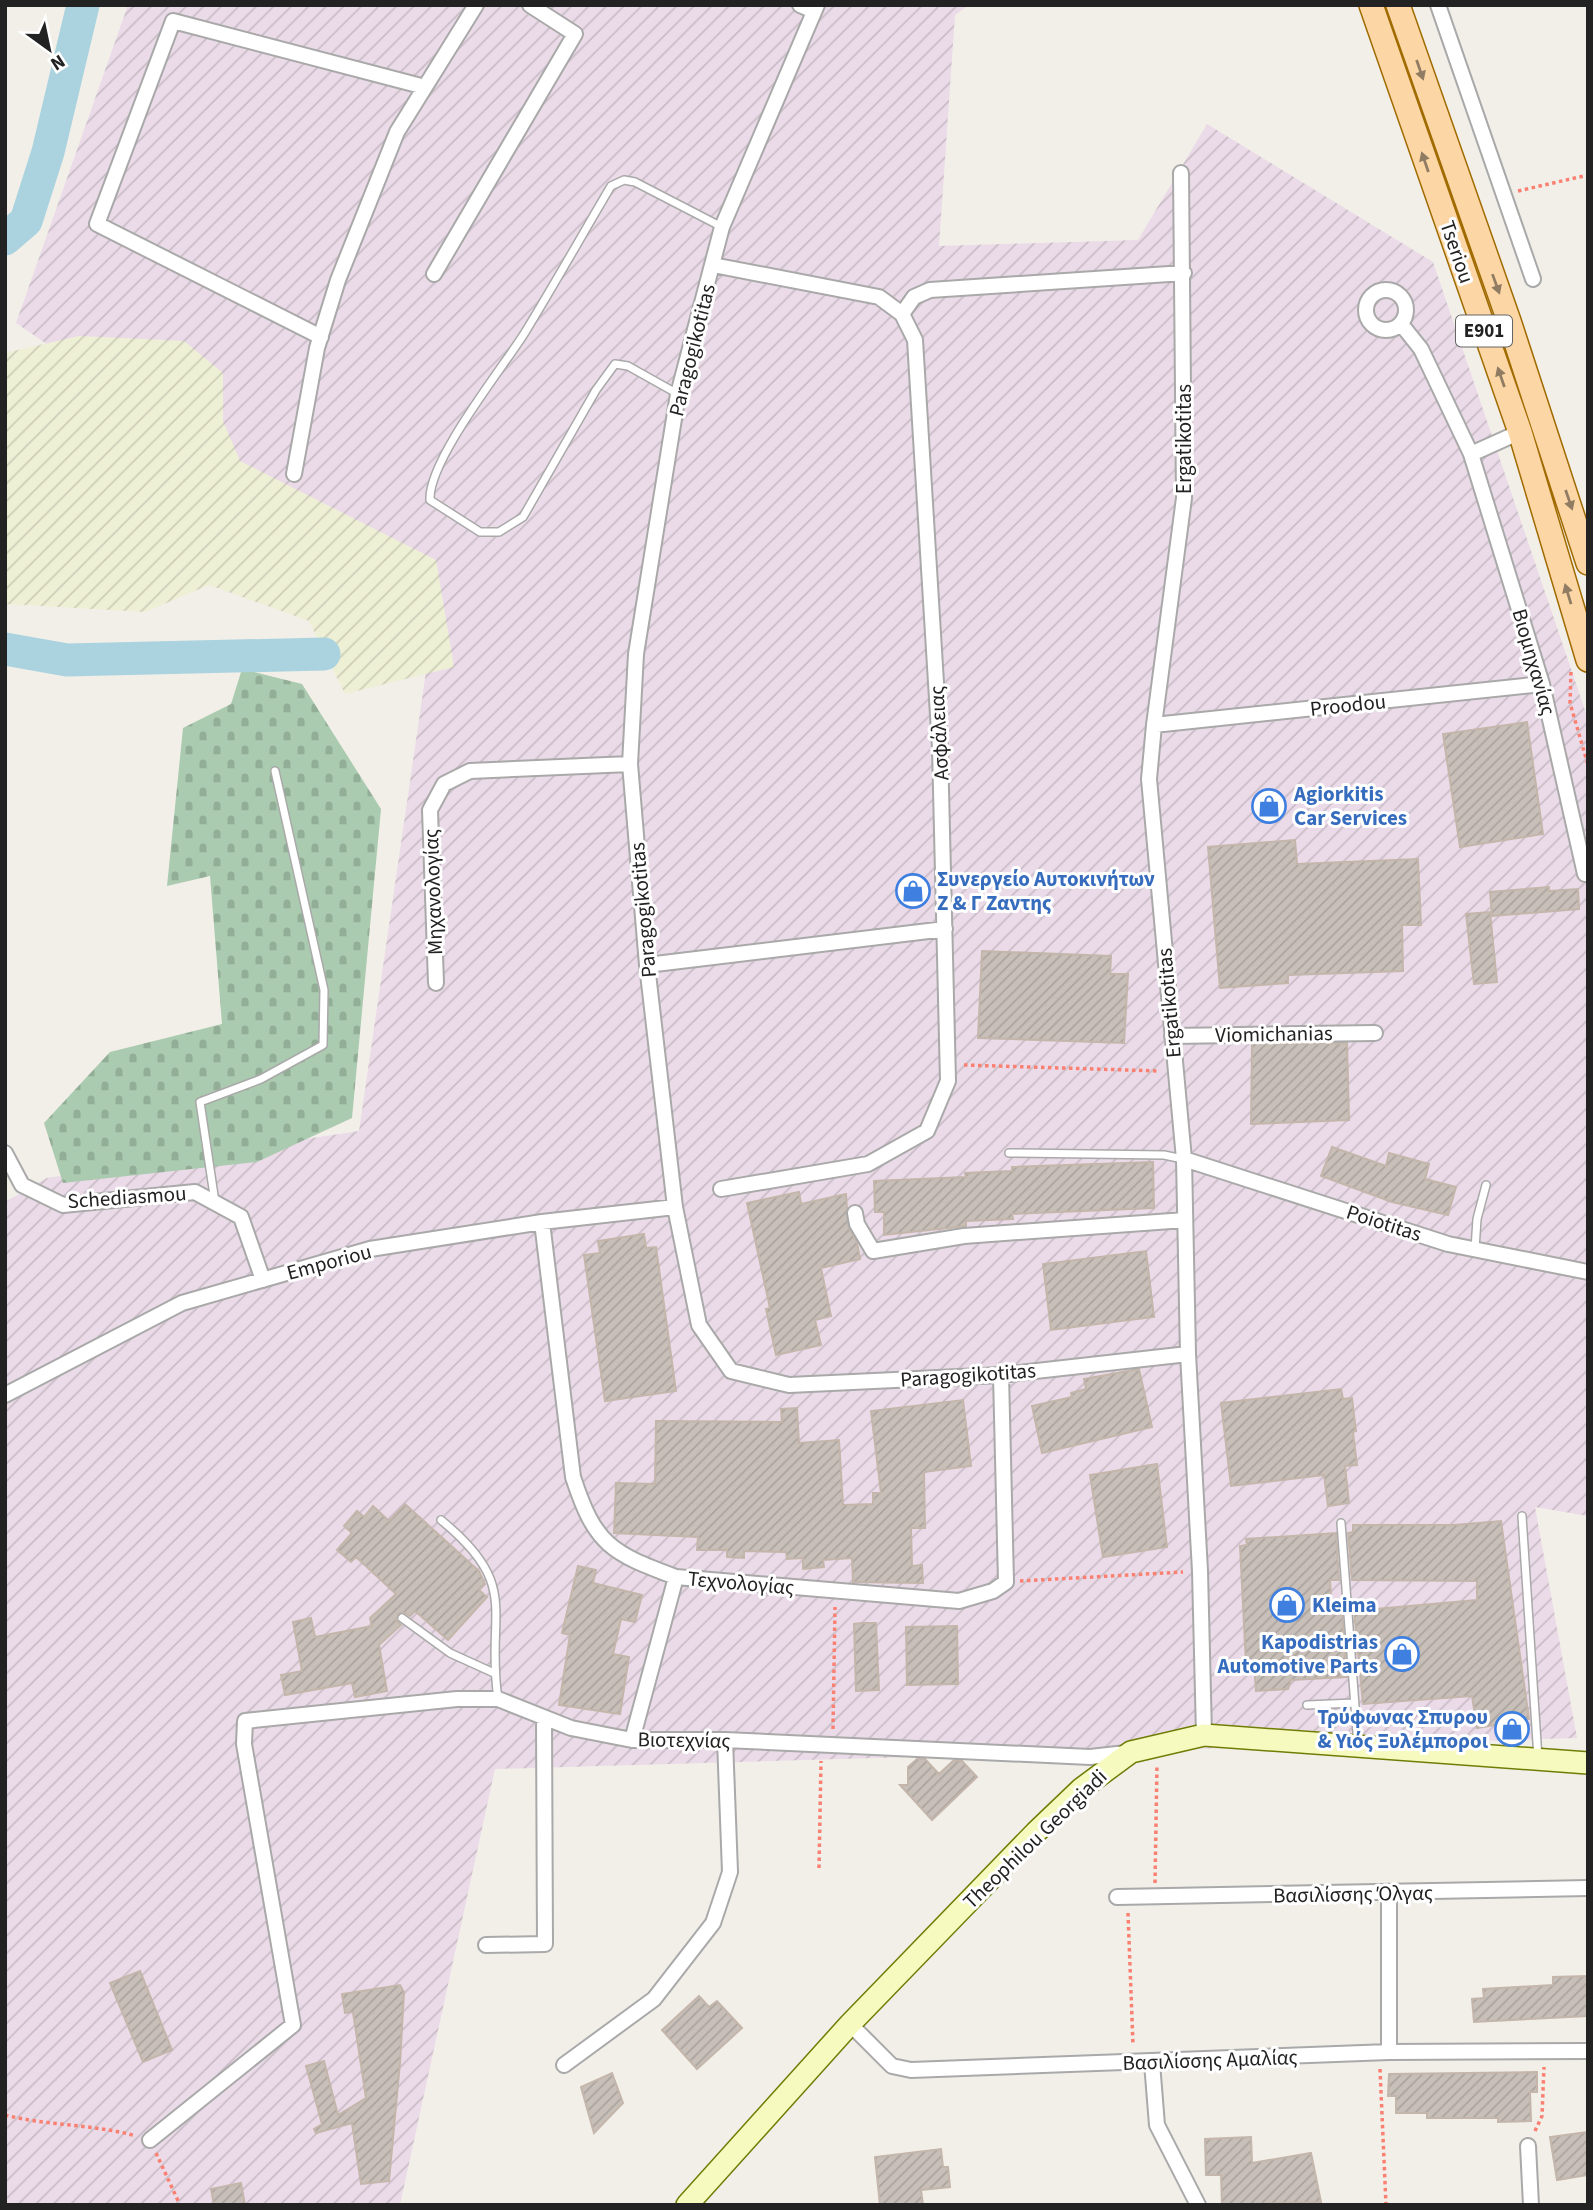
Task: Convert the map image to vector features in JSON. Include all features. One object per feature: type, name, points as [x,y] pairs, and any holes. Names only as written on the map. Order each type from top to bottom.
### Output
[{"type":"main road","name":"Tseriou","points":[[1371,5],[1520,432],[1588,660]]},
{"type":"main road","name":"Tseriou","points":[[1398,5],[1513,334],[1588,563]]},
{"type":"street","points":[[294,474],[321,337],[338,281],[397,132],[476,5]]},
{"type":"street","points":[[433,274],[575,34],[530,5]]},
{"type":"street","points":[[1438,5],[1533,279]]},
{"type":"street","name":"Paragogikotitas","points":[[810,7],[722,227],[678,394],[636,654],[630,764],[647,965],[675,1208],[698,1325],[731,1371],[789,1385],[1001,1375],[1188,1354]]},
{"type":"street","points":[[321,337],[97,224],[173,20],[425,87]]},
{"type":"street","name":"Ergatikotitas","points":[[1181,173],[1184,498],[1149,779],[1184,1159],[1188,1354],[1204,1735]]},
{"type":"street","points":[[713,265],[879,297],[902,314],[914,297],[930,290],[1184,273]]},
{"type":"street","name":"Ασφάλειας","points":[[721,1189],[868,1164],[927,1131],[948,1082],[940,748],[915,340],[902,314]]},
{"type":"street","name":"Βιομηχανίας","points":[[1401,324],[1422,349],[1471,454],[1542,684],[1584,853],[1585,874]]},
{"type":"street","points":[[1471,454],[1520,432]]},
{"type":"street","name":"Proodou","points":[[1154,725],[1542,684]]},
{"type":"street","name":"Μηχανολογίας","points":[[436,983],[430,810],[444,784],[470,771],[630,764]]},
{"type":"street","points":[[647,965],[945,929]]},
{"type":"street","name":"Viomichanias","points":[[1172,1036],[1375,1033]]},
{"type":"street","name":"Schediasmou","points":[[5,1153],[22,1185],[63,1205],[195,1192],[242,1217],[263,1280]]},
{"type":"street","name":"Poiotitas","points":[[1184,1159],[1448,1244],[1588,1272]]},
{"type":"street","name":"Emporiou","points":[[5,1395],[182,1303],[370,1250],[542,1222],[675,1208]]},
{"type":"street","points":[[855,1213],[857,1224],[873,1251],[964,1236],[1185,1220]]},
{"type":"street","name":"Τεχνολογίας","points":[[542,1222],[573,1477],[586,1516],[604,1543],[640,1563],[676,1577],[959,1601],[993,1591],[1006,1582]]},
{"type":"street","points":[[1001,1375],[1006,1582]]},
{"type":"street","points":[[632,1740],[676,1577]]},
{"type":"street","name":"Βιοτεχνίας","points":[[150,2140],[293,2025],[244,1744],[245,1721],[457,1699],[498,1699],[571,1728],[632,1740],[725,1741],[1090,1757],[1131,1752]]},
{"type":"street","points":[[486,1945],[545,1944],[544,1718]]},
{"type":"street","name":"Theophilou Georgiadi","points":[[687,2205],[850,2024],[1036,1832],[1081,1789],[1131,1752],[1204,1735],[1588,1763]]},
{"type":"street","points":[[565,2065],[654,1998],[713,1923],[730,1872],[725,1741]]},
{"type":"street","name":"Βασιλίσσης Όλγας","points":[[1122,1897],[1389,1894],[1588,1888]]},
{"type":"street","points":[[1384,2053],[1389,1894]]},
{"type":"street","name":"Βασιλίσσης Αμαλίας","points":[[850,2024],[892,2066],[911,2070],[1384,2053],[1588,2051]]},
{"type":"street","points":[[1152,2063],[1157,2125],[1198,2205]]},
{"type":"street","points":[[1528,2146],[1531,2205]]},
{"type":"lane","points":[[678,394],[628,366],[615,364],[596,390],[523,517],[499,532],[480,532],[430,500],[429,487],[453,439],[524,332],[611,186],[624,180],[635,183],[722,227]]},
{"type":"lane","points":[[216,1203],[200,1102],[261,1079],[323,1045],[324,990],[275,771]]},
{"type":"lane","points":[[1009,1153],[1164,1154],[1184,1159]]},
{"type":"lane","points":[[1475,1249],[1477,1219],[1486,1185]]},
{"type":"lane","points":[[1521,1516],[1538,1759]]},
{"type":"lane","points":[[441,1520],[479,1555],[491,1581],[498,1612],[494,1674],[498,1699]]},
{"type":"lane","points":[[1340,1523],[1358,1746]]},
{"type":"lane","points":[[402,1618],[450,1653],[494,1674]]},
{"type":"lane","points":[[1307,1705],[1354,1703]]},
{"type":"path","points":[[1504,194],[1588,175]]},
{"type":"path","points":[[948,1064],[1176,1072]]},
{"type":"path","points":[[1006,1582],[1199,1571]]},
{"type":"path","points":[[819,1868],[835,1591]]},
{"type":"path","points":[[1154,1896],[1158,1745]]},
{"type":"path","points":[[1122,1897],[1133,2063]]},
{"type":"path","points":[[1528,2146],[1542,2116],[1544,2051]]},
{"type":"path","points":[[1384,2053],[1386,2205]]},
{"type":"path","points":[[5,2115],[39,2124],[119,2131],[150,2140],[180,2205]]},
{"type":"shaded area","points":[[128,5],[969,5],[955,15],[939,246],[1138,240],[1207,124],[1433,262],[1588,719],[1588,1516],[1535,1507],[1577,1738],[495,1769],[400,2205],[5,2205],[5,1202],[47,1178],[359,1131],[435,610],[16,323]]},
{"type":"green space","points":[[79,336],[184,341],[223,373],[223,421],[240,461],[436,560],[454,667],[345,694],[309,621],[209,585],[145,612],[5,604],[5,353]]},
{"type":"green space","points":[[242,669],[302,684],[381,809],[352,1118],[257,1162],[63,1183],[44,1123],[110,1052],[222,1024],[210,876],[167,886],[183,728],[231,704]]},
{"type":"building","points":[[1527,722],[1543,834],[1460,847],[1443,734]]},
{"type":"building","points":[[1295,840],[1297,864],[1418,859],[1421,925],[1402,925],[1403,971],[1288,975],[1288,983],[1220,988],[1208,847]]},
{"type":"building","points":[[1549,887],[1549,891],[1578,889],[1579,909],[1492,916],[1490,892]]},
{"type":"building","points":[[1490,912],[1497,982],[1474,984],[1466,914]]},
{"type":"building","points":[[982,951],[1111,956],[1110,974],[1128,974],[1124,1043],[978,1038]]},
{"type":"building","points":[[1347,1043],[1349,1120],[1251,1124],[1252,1044]]},
{"type":"building","points":[[1332,1147],[1386,1166],[1389,1153],[1429,1164],[1425,1179],[1456,1187],[1448,1215],[1392,1202],[1321,1176]]},
{"type":"building","points":[[1153,1162],[1154,1208],[1012,1214],[1013,1219],[966,1221],[966,1226],[884,1235],[884,1212],[875,1212],[874,1181],[966,1177],[965,1173],[1012,1171],[1012,1167]]},
{"type":"building","points":[[799,1192],[801,1204],[846,1194],[848,1226],[857,1242],[860,1259],[821,1268],[831,1316],[815,1320],[821,1345],[776,1355],[766,1309],[770,1308],[747,1203]]},
{"type":"building","points":[[644,1234],[646,1248],[656,1247],[676,1391],[605,1401],[584,1255],[600,1253],[598,1241]]},
{"type":"building","points":[[1146,1251],[1154,1317],[1051,1330],[1043,1264]]},
{"type":"building","points":[[1139,1369],[1152,1427],[1042,1453],[1032,1406],[1072,1397],[1071,1393],[1086,1389],[1084,1379]]},
{"type":"building","points":[[1341,1389],[1343,1399],[1352,1398],[1356,1431],[1353,1432],[1357,1465],[1345,1466],[1349,1503],[1328,1506],[1324,1475],[1231,1486],[1221,1403]]},
{"type":"building","points":[[963,1400],[971,1466],[924,1472],[925,1528],[911,1528],[912,1566],[922,1565],[923,1583],[853,1582],[852,1558],[823,1560],[824,1567],[803,1569],[803,1558],[787,1559],[786,1552],[744,1551],[744,1558],[727,1557],[727,1550],[697,1550],[698,1537],[614,1533],[616,1483],[655,1484],[656,1421],[782,1422],[781,1409],[797,1408],[799,1443],[839,1440],[843,1505],[873,1504],[873,1493],[881,1493],[871,1411]]},
{"type":"building","points":[[1157,1464],[1167,1547],[1103,1557],[1090,1475]]},
{"type":"building","points":[[405,1504],[479,1571],[485,1584],[479,1590],[487,1597],[448,1640],[415,1611],[410,1616],[403,1612],[398,1614],[396,1620],[401,1625],[379,1645],[387,1691],[355,1697],[352,1683],[285,1695],[281,1675],[302,1671],[293,1622],[311,1618],[315,1637],[372,1626],[370,1618],[396,1594],[356,1557],[351,1562],[337,1550],[352,1533],[344,1526],[357,1511],[364,1517],[373,1506],[389,1521]]},
{"type":"building","points":[[1501,1521],[1529,1719],[1477,1728],[1472,1696],[1363,1704],[1354,1611],[1477,1600],[1477,1581],[1352,1580],[1348,1533],[1353,1532],[1353,1525],[1454,1525]]},
{"type":"building","name":"Kleima","points":[[1336,1533],[1339,1580],[1330,1580],[1332,1613],[1342,1612],[1347,1677],[1291,1680],[1288,1689],[1256,1691],[1254,1664],[1246,1664],[1240,1546],[1247,1545],[1246,1539]]},
{"type":"building","points":[[578,1566],[596,1570],[593,1583],[642,1595],[635,1622],[621,1619],[613,1654],[629,1657],[620,1714],[559,1705],[570,1635],[562,1633]]},
{"type":"building","points":[[876,1623],[879,1690],[856,1691],[854,1624]]},
{"type":"building","points":[[957,1626],[958,1684],[907,1685],[906,1627]]},
{"type":"building","points":[[917,1759],[925,1759],[939,1774],[954,1760],[962,1761],[977,1777],[932,1820],[900,1785],[908,1785],[908,1767]]},
{"type":"building","points":[[140,1971],[172,2050],[143,2062],[110,1983]]},
{"type":"building","points":[[1588,1976],[1588,2016],[1474,2022],[1472,1999],[1484,1998],[1483,1989],[1553,1985],[1553,1977]]},
{"type":"building","points":[[400,1985],[404,1992],[389,2181],[361,2184],[352,2123],[316,2133],[314,2129],[322,2124],[306,2066],[324,2061],[338,2115],[366,2098],[353,2012],[345,2013],[342,1994]]},
{"type":"building","points":[[699,1996],[709,2007],[717,2001],[742,2028],[697,2069],[662,2030]]},
{"type":"building","points":[[1537,2072],[1537,2092],[1530,2092],[1531,2121],[1427,2118],[1427,2113],[1396,2113],[1396,2096],[1388,2096],[1389,2074]]},
{"type":"building","points":[[612,2073],[623,2103],[594,2133],[581,2087]]},
{"type":"building","points":[[1588,2132],[1588,2175],[1557,2180],[1550,2137]]},
{"type":"building","points":[[1251,2137],[1252,2163],[1311,2153],[1321,2202],[1222,2205],[1221,2175],[1206,2175],[1205,2139]]},
{"type":"building","points":[[941,2149],[943,2167],[948,2167],[950,2187],[921,2190],[923,2205],[880,2205],[875,2157]]},
{"type":"building","points":[[241,2183],[245,2205],[214,2205],[211,2189]]},
{"type":"waterway","points":[[5,239],[26,221],[48,152],[83,5]]},
{"type":"waterway","points":[[5,649],[67,660],[324,654]]},
{"type":"place","name":"Agiorkitis Car Services","points":[[1269,806]]},
{"type":"place","name":"Συνεργείο Αυτοκινήτων Ζ & Γ Ζαντης","points":[[913,891]]},
{"type":"place","name":"Kleima","points":[[1287,1605]]},
{"type":"place","name":"Kapodistrias Automotive Parts","points":[[1402,1654]]},
{"type":"place","name":"Τρύφωνας Σπυρου & Υιός Ξυλέμποροι","points":[[1512,1729]]}]
